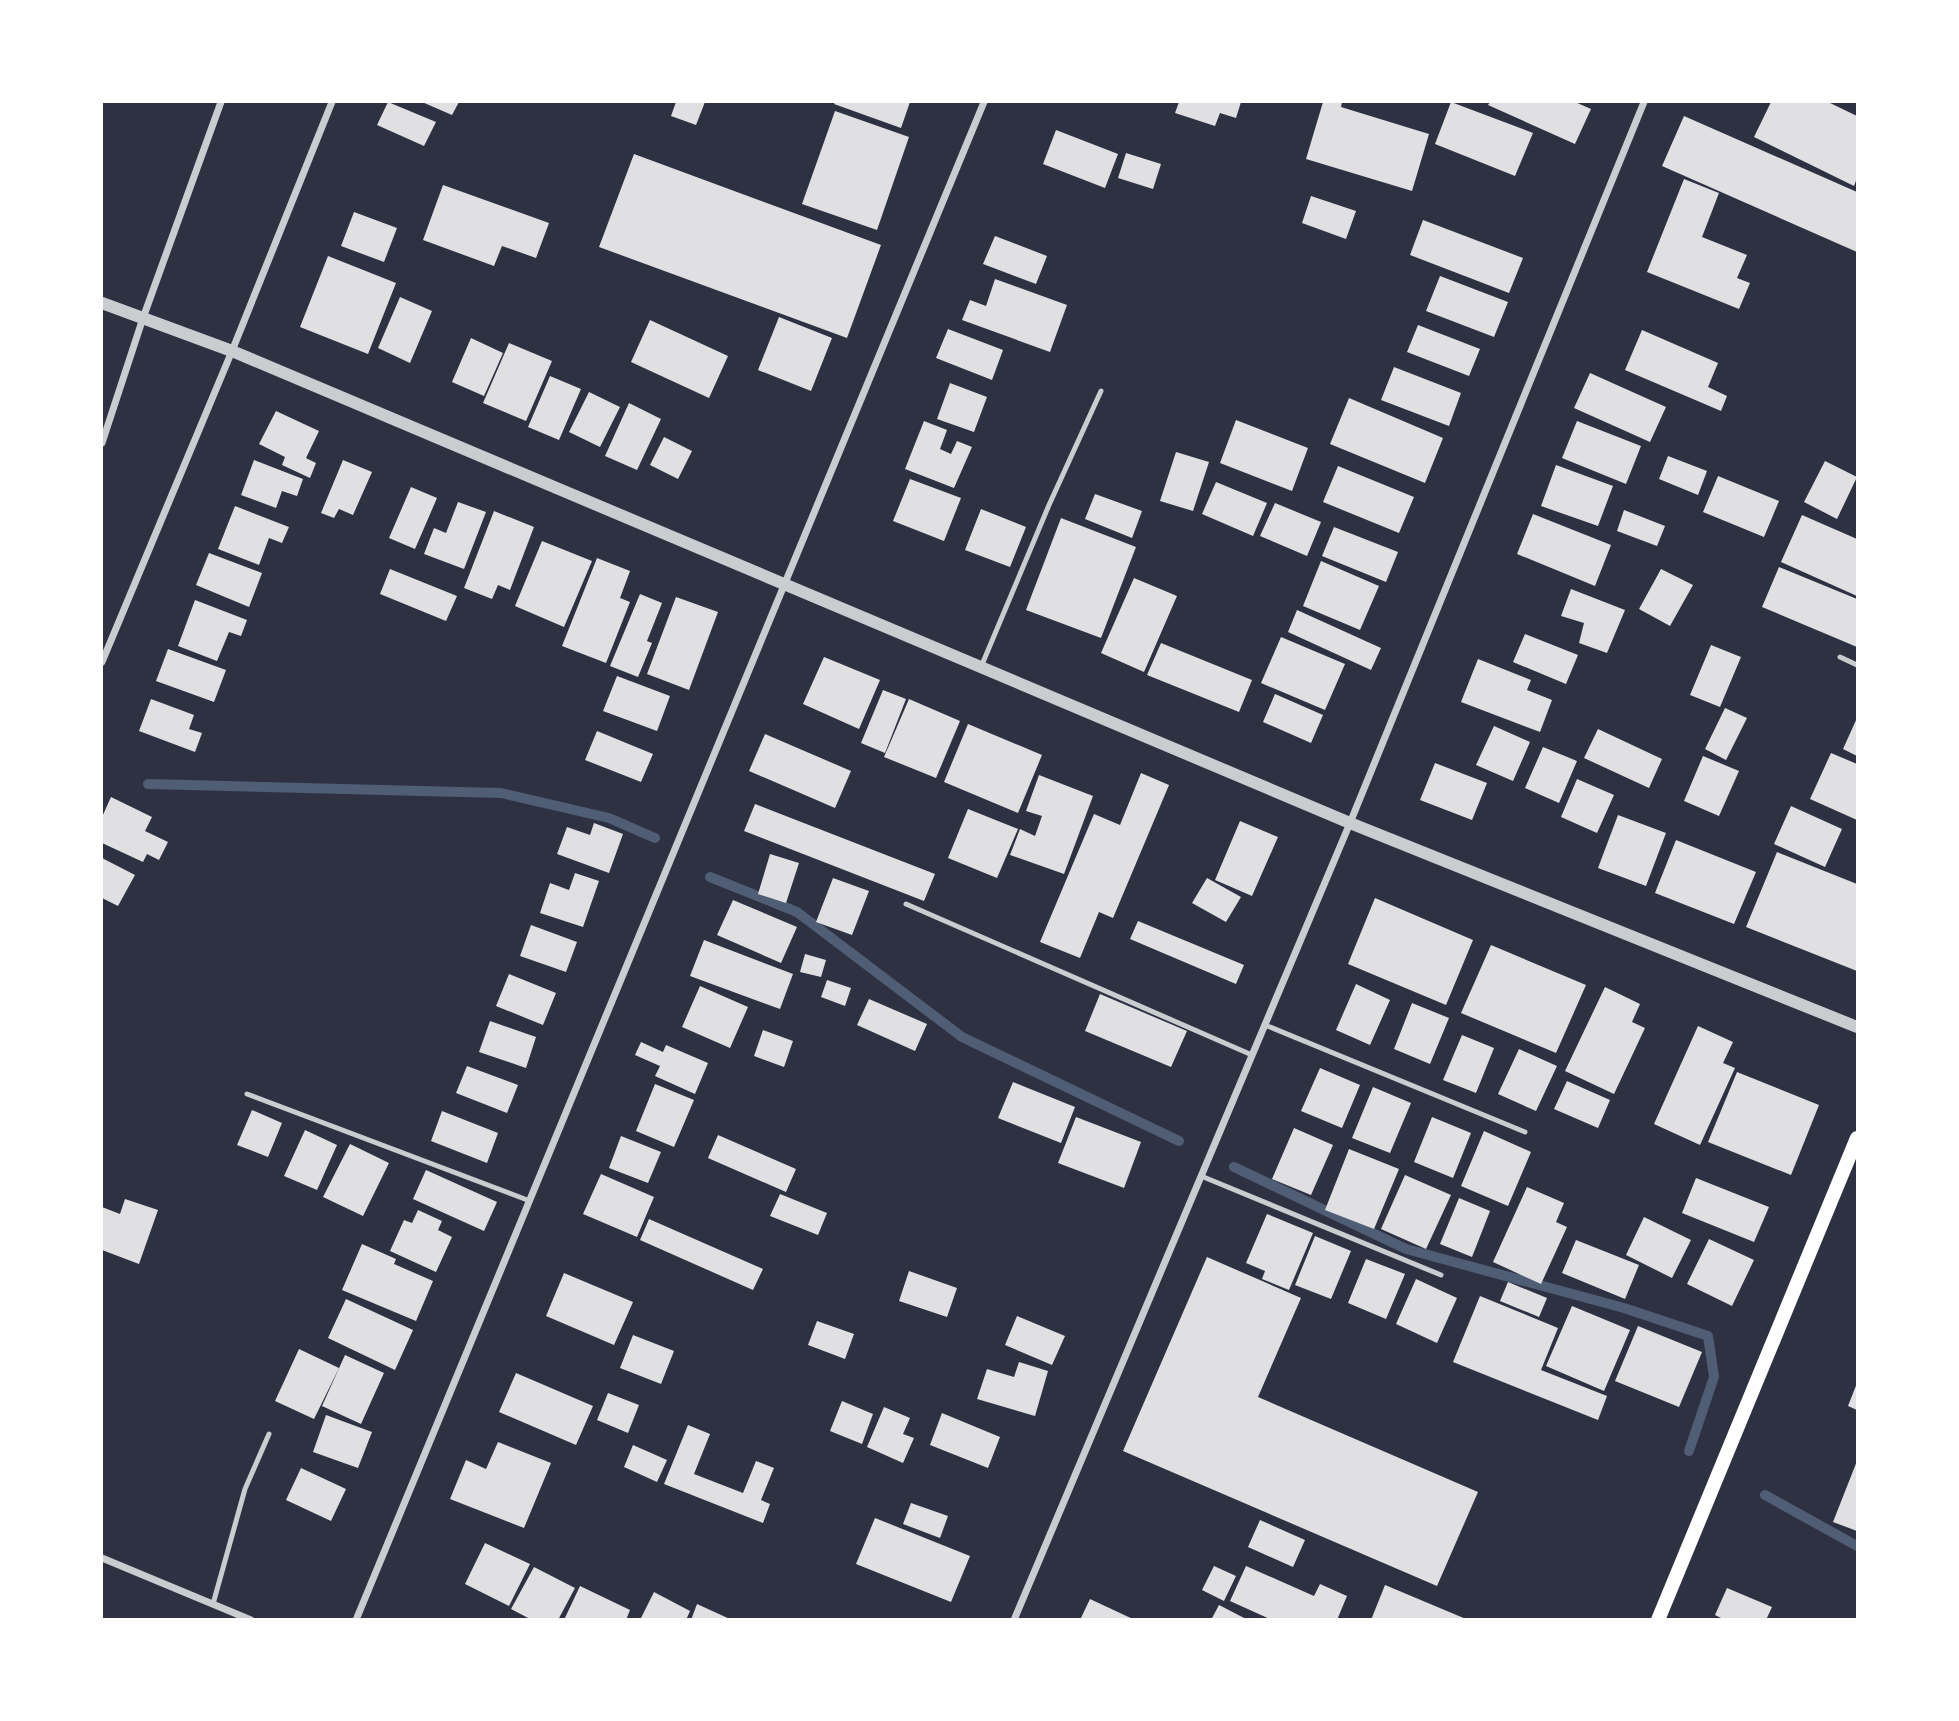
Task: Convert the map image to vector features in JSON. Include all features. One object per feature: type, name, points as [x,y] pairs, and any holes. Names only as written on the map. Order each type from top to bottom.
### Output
[{"type":"main road","points":[[1658,1619],[1857,1138]]},
{"type":"street","points":[[102,443],[143,317],[221,102]]},
{"type":"street","points":[[102,662],[332,102]]},
{"type":"street","points":[[356,1619],[984,102]]},
{"type":"street","points":[[1014,1619],[1350,823],[1644,102]]},
{"type":"street","points":[[102,303],[232,351],[1350,823],[1857,1027]]},
{"type":"street","points":[[102,1558],[251,1619]]},
{"type":"lane","points":[[981,667],[1049,505],[1101,391]]},
{"type":"lane","points":[[1840,657],[1857,665]]},
{"type":"lane","points":[[906,904],[1252,1055]]},
{"type":"lane","points":[[1265,1025],[1525,1132]]},
{"type":"lane","points":[[247,1094],[530,1201]]},
{"type":"lane","points":[[1201,1176],[1441,1275]]},
{"type":"lane","points":[[213,1604],[245,1489],[269,1434]]},
{"type":"building","points":[[388,102],[436,122],[424,146],[377,125]]},
{"type":"building","points":[[422,102],[459,102],[452,115]]},
{"type":"building","points":[[676,102],[705,102],[696,125],[671,116]]},
{"type":"building","points":[[910,102],[901,128],[834,104]]},
{"type":"building","points":[[1179,102],[1241,102],[1236,118],[1220,113],[1215,126],[1175,113]]},
{"type":"building","points":[[1323,102],[1342,102],[1341,107],[1429,134],[1412,191],[1306,159]]},
{"type":"building","points":[[1451,102],[1533,133],[1515,176],[1435,144]]},
{"type":"building","points":[[1490,102],[1575,102],[1591,109],[1575,144],[1488,105]]},
{"type":"building","points":[[1771,102],[1828,102],[1857,116],[1857,178],[1854,186],[1754,137]]},
{"type":"building","points":[[835,111],[909,137],[877,230],[802,204]]},
{"type":"building","points":[[1684,116],[1857,192],[1857,252],[1662,166]]},
{"type":"building","points":[[1056,130],[1118,154],[1105,188],[1043,164]]},
{"type":"building","points":[[1126,153],[1161,164],[1153,189],[1118,178]]},
{"type":"building","points":[[634,154],[881,245],[847,338],[599,247]]},
{"type":"building","points":[[1684,179],[1719,193],[1702,237],[1747,255],[1737,278],[1750,283],[1739,309],[1647,272]]},
{"type":"building","points":[[443,185],[549,223],[536,258],[502,246],[494,266],[423,240]]},
{"type":"building","points":[[1311,196],[1356,211],[1346,239],[1302,223]]},
{"type":"building","points":[[354,212],[397,228],[384,262],[341,246]]},
{"type":"building","points":[[1423,220],[1523,258],[1509,293],[1410,255]]},
{"type":"building","points":[[995,236],[1047,256],[1036,284],[983,264]]},
{"type":"building","points":[[328,256],[396,283],[368,354],[300,327]]},
{"type":"building","points":[[1440,276],[1508,302],[1494,337],[1426,311]]},
{"type":"building","points":[[995,279],[1067,305],[1050,352],[962,320],[970,300],[986,306]]},
{"type":"building","points":[[400,297],[432,311],[410,363],[378,348]]},
{"type":"building","points":[[779,317],[832,338],[811,391],[758,370]]},
{"type":"building","points":[[650,320],[728,356],[709,398],[631,362]]},
{"type":"building","points":[[1418,325],[1480,349],[1469,376],[1407,352]]},
{"type":"building","points":[[948,329],[1003,350],[992,380],[936,358]]},
{"type":"building","points":[[1642,330],[1718,363],[1708,387],[1727,396],[1721,411],[1625,370]]},
{"type":"building","points":[[471,338],[503,353],[484,396],[452,382]]},
{"type":"building","points":[[509,343],[552,361],[526,421],[483,403]]},
{"type":"building","points":[[1394,367],[1461,393],[1449,426],[1381,400]]},
{"type":"building","points":[[1590,373],[1666,407],[1650,442],[1574,408]]},
{"type":"building","points":[[550,376],[581,389],[559,440],[528,427]]},
{"type":"building","points":[[950,383],[987,397],[974,432],[937,419]]},
{"type":"building","points":[[589,392],[620,407],[600,447],[569,432]]},
{"type":"building","points":[[1349,398],[1443,438],[1425,483],[1330,444]]},
{"type":"building","points":[[629,403],[661,419],[637,470],[605,456]]},
{"type":"building","points":[[276,411],[319,431],[306,458],[316,463],[310,478],[282,465],[285,457],[259,444]]},
{"type":"building","points":[[1236,420],[1308,448],[1292,491],[1220,463]]},
{"type":"building","points":[[924,421],[947,430],[940,449],[951,454],[957,441],[972,447],[954,488],[905,469]]},
{"type":"building","points":[[1577,421],[1641,446],[1626,484],[1562,458]]},
{"type":"building","points":[[664,437],[692,451],[678,479],[650,465]]},
{"type":"building","points":[[1176,452],[1209,462],[1193,511],[1160,501]]},
{"type":"building","points":[[1668,456],[1707,471],[1698,495],[1659,479]]},
{"type":"building","points":[[254,460],[303,479],[297,496],[282,491],[276,508],[241,495]]},
{"type":"building","points":[[343,460],[372,472],[353,515],[339,509],[334,518],[321,513]]},
{"type":"building","points":[[1825,461],[1857,477],[1837,519],[1804,502]]},
{"type":"building","points":[[1556,465],[1613,486],[1598,526],[1541,506]]},
{"type":"building","points":[[1338,466],[1414,497],[1399,533],[1323,502]]},
{"type":"building","points":[[1718,476],[1779,501],[1764,537],[1703,512]]},
{"type":"building","points":[[910,479],[961,498],[944,541],[893,521]]},
{"type":"building","points":[[1216,482],[1267,503],[1253,536],[1202,514]]},
{"type":"building","points":[[411,487],[437,498],[415,549],[389,538]]},
{"type":"building","points":[[1095,494],[1142,511],[1132,538],[1085,519]]},
{"type":"building","points":[[458,502],[486,512],[464,569],[424,554],[434,528],[446,533]]},
{"type":"building","points":[[1275,503],[1321,522],[1307,556],[1260,536]]},
{"type":"building","points":[[235,506],[289,527],[282,543],[269,538],[259,565],[218,549]]},
{"type":"building","points":[[981,509],[1026,527],[1010,567],[965,550]]},
{"type":"building","points":[[1624,510],[1665,526],[1657,546],[1617,531]]},
{"type":"building","points":[[494,511],[534,527],[510,590],[498,585],[492,599],[464,588]]},
{"type":"building","points":[[1533,514],[1611,545],[1595,586],[1517,554]]},
{"type":"building","points":[[1802,515],[1857,539],[1857,596],[1781,562]]},
{"type":"building","points":[[1061,518],[1136,547],[1101,638],[1026,610]]},
{"type":"building","points":[[1334,527],[1398,552],[1386,582],[1322,556]]},
{"type":"building","points":[[542,541],[592,561],[564,627],[515,606]]},
{"type":"building","points":[[209,553],[262,573],[249,607],[196,585]]},
{"type":"building","points":[[597,558],[630,571],[620,598],[630,602],[606,663],[562,646]]},
{"type":"building","points":[[1321,561],[1379,586],[1360,630],[1303,606]]},
{"type":"building","points":[[1779,567],[1857,599],[1857,647],[1762,607]]},
{"type":"building","points":[[390,569],[457,596],[446,621],[380,594]]},
{"type":"building","points":[[1661,569],[1693,585],[1670,626],[1639,609]]},
{"type":"building","points":[[1134,578],[1177,596],[1144,672],[1101,653]]},
{"type":"building","points":[[1571,589],[1625,610],[1607,653],[1579,643],[1584,623],[1561,616]]},
{"type":"building","points":[[640,594],[662,603],[647,641],[652,643],[638,677],[610,666]]},
{"type":"building","points":[[676,597],[718,612],[689,690],[647,674]]},
{"type":"building","points":[[195,600],[247,620],[241,636],[229,632],[217,661],[178,646]]},
{"type":"building","points":[[1297,610],[1381,648],[1371,670],[1288,632]]},
{"type":"building","points":[[1525,634],[1578,655],[1566,684],[1513,662]]},
{"type":"building","points":[[1281,637],[1345,664],[1325,710],[1261,683]]},
{"type":"building","points":[[1161,643],[1252,680],[1239,712],[1147,675]]},
{"type":"building","points":[[1711,645],[1741,657],[1720,707],[1690,695]]},
{"type":"building","points":[[168,649],[226,670],[214,702],[156,681]]},
{"type":"building","points":[[824,657],[880,680],[859,729],[803,704]]},
{"type":"building","points":[[1478,659],[1531,680],[1527,690],[1552,700],[1540,732],[1461,702]]},
{"type":"building","points":[[617,676],[670,696],[657,731],[603,711]]},
{"type":"building","points":[[883,690],[906,699],[885,753],[861,743]]},
{"type":"building","points":[[1275,694],[1323,715],[1311,743],[1263,722]]},
{"type":"building","points":[[151,699],[194,715],[189,729],[202,733],[195,752],[139,731]]},
{"type":"building","points":[[909,699],[960,721],[936,778],[884,757]]},
{"type":"building","points":[[1725,708],[1747,718],[1726,760],[1705,749]]},
{"type":"building","points":[[1857,718],[1857,756],[1843,749]]},
{"type":"building","points":[[968,724],[1042,755],[1018,813],[944,782]]},
{"type":"building","points":[[1494,726],[1530,742],[1513,781],[1476,765]]},
{"type":"building","points":[[1598,729],[1662,759],[1649,788],[1584,758]]},
{"type":"building","points":[[597,731],[653,754],[641,782],[585,760]]},
{"type":"building","points":[[765,734],[851,771],[835,808],[749,771]]},
{"type":"building","points":[[1543,747],[1577,761],[1559,803],[1525,788]]},
{"type":"building","points":[[1831,753],[1857,764],[1857,820],[1810,799]]},
{"type":"building","points":[[1703,756],[1739,771],[1719,816],[1684,801]]},
{"type":"building","points":[[1435,763],[1487,783],[1472,820],[1420,800]]},
{"type":"building","points":[[1141,773],[1169,785],[1113,918],[1099,912],[1080,958],[1040,942],[1094,814],[1120,825]]},
{"type":"building","points":[[1039,775],[1093,796],[1064,874],[1010,855],[1020,829],[1035,836],[1042,816],[1026,811]]},
{"type":"building","points":[[1577,779],[1614,795],[1597,833],[1561,817]]},
{"type":"building","points":[[111,797],[152,817],[145,831],[168,842],[159,860],[147,854],[143,862],[102,843],[102,817]]},
{"type":"building","points":[[755,804],[935,874],[924,901],[744,831]]},
{"type":"building","points":[[1791,806],[1842,829],[1825,867],[1774,844]]},
{"type":"building","points":[[968,809],[1018,829],[997,878],[948,858]]},
{"type":"building","points":[[1618,815],[1666,833],[1646,886],[1598,868]]},
{"type":"building","points":[[1240,821],[1278,837],[1252,896],[1215,880]]},
{"type":"building","points":[[594,823],[623,834],[609,873],[557,854],[567,827],[590,835]]},
{"type":"building","points":[[1676,840],[1756,872],[1734,924],[1655,893]]},
{"type":"building","points":[[1777,852],[1857,884],[1857,971],[1746,927]]},
{"type":"building","points":[[770,854],[799,863],[786,903],[758,894]]},
{"type":"building","points":[[102,858],[135,875],[118,906],[102,898]]},
{"type":"building","points":[[575,873],[599,881],[583,927],[540,913],[550,883],[569,890]]},
{"type":"building","points":[[833,878],[869,891],[852,935],[816,922]]},
{"type":"building","points":[[1207,878],[1241,897],[1226,922],[1192,903]]},
{"type":"building","points":[[1375,898],[1473,940],[1446,1005],[1348,964]]},
{"type":"building","points":[[733,900],[797,927],[781,963],[717,935]]},
{"type":"building","points":[[1138,921],[1244,965],[1236,984],[1130,939]]},
{"type":"building","points":[[531,925],[577,942],[566,972],[520,956]]},
{"type":"building","points":[[704,940],[793,974],[780,1009],[690,976]]},
{"type":"building","points":[[1491,945],[1586,985],[1556,1053],[1461,1013]]},
{"type":"building","points":[[805,954],[826,960],[821,977],[800,972]]},
{"type":"building","points":[[509,974],[556,993],[543,1025],[496,1006]]},
{"type":"building","points":[[827,980],[851,988],[845,1006],[821,997]]},
{"type":"building","points":[[1356,984],[1390,1000],[1370,1045],[1336,1030]]},
{"type":"building","points":[[700,986],[748,1007],[730,1048],[682,1027]]},
{"type":"building","points":[[1605,987],[1640,1004],[1632,1022],[1645,1028],[1614,1094],[1565,1071]]},
{"type":"building","points":[[1100,994],[1187,1031],[1171,1067],[1085,1031]]},
{"type":"building","points":[[869,999],[927,1024],[915,1051],[857,1025]]},
{"type":"building","points":[[1412,1003],[1449,1018],[1430,1064],[1394,1049]]},
{"type":"building","points":[[490,1021],[536,1037],[526,1068],[479,1052]]},
{"type":"building","points":[[1698,1026],[1733,1042],[1723,1063],[1735,1068],[1700,1145],[1654,1124]]},
{"type":"building","points":[[763,1030],[793,1041],[784,1067],[754,1056]]},
{"type":"building","points":[[1462,1035],[1494,1048],[1476,1093],[1443,1080]]},
{"type":"building","points":[[641,1042],[663,1052],[666,1045],[708,1063],[695,1094],[655,1076],[660,1066],[635,1055]]},
{"type":"building","points":[[1519,1049],[1557,1066],[1536,1111],[1498,1094]]},
{"type":"building","points":[[467,1066],[518,1085],[507,1113],[456,1093]]},
{"type":"building","points":[[1320,1068],[1360,1085],[1342,1128],[1301,1111]]},
{"type":"building","points":[[1737,1072],[1819,1105],[1791,1175],[1708,1142]]},
{"type":"building","points":[[1567,1081],[1610,1100],[1598,1128],[1554,1109]]},
{"type":"building","points":[[1013,1082],[1075,1107],[1061,1143],[998,1118]]},
{"type":"building","points":[[655,1084],[694,1100],[674,1147],[636,1131]]},
{"type":"building","points":[[1373,1087],[1411,1103],[1390,1153],[1352,1138]]},
{"type":"building","points":[[252,1110],[282,1123],[268,1157],[237,1145]]},
{"type":"building","points":[[442,1111],[498,1133],[487,1163],[431,1141]]},
{"type":"building","points":[[1076,1117],[1141,1142],[1124,1188],[1058,1163]]},
{"type":"building","points":[[1432,1117],[1471,1133],[1453,1178],[1414,1162]]},
{"type":"building","points":[[1294,1128],[1333,1145],[1311,1195],[1272,1179]]},
{"type":"building","points":[[305,1130],[337,1145],[317,1190],[284,1176]]},
{"type":"building","points":[[1484,1131],[1531,1152],[1508,1206],[1461,1186]]},
{"type":"building","points":[[718,1135],[796,1169],[786,1192],[708,1158]]},
{"type":"building","points":[[621,1136],[661,1152],[648,1183],[609,1168]]},
{"type":"building","points":[[350,1144],[389,1163],[363,1216],[323,1197]]},
{"type":"building","points":[[1349,1149],[1399,1169],[1374,1229],[1325,1210]]},
{"type":"building","points":[[426,1170],[497,1202],[484,1231],[413,1199]]},
{"type":"building","points":[[601,1174],[654,1197],[637,1237],[583,1214]]},
{"type":"building","points":[[1405,1175],[1451,1195],[1426,1249],[1381,1229]]},
{"type":"building","points":[[1696,1178],[1769,1207],[1754,1242],[1682,1213]]},
{"type":"building","points":[[1527,1187],[1564,1203],[1556,1222],[1567,1227],[1541,1284],[1493,1262]]},
{"type":"building","points":[[780,1194],[827,1213],[818,1235],[770,1216]]},
{"type":"building","points":[[1459,1198],[1490,1211],[1472,1257],[1440,1244]]},
{"type":"building","points":[[125,1199],[158,1210],[139,1264],[102,1250],[102,1207],[120,1214]]},
{"type":"building","points":[[418,1210],[442,1221],[438,1230],[452,1237],[436,1272],[390,1251],[404,1220],[412,1223]]},
{"type":"building","points":[[1267,1214],[1313,1233],[1289,1290],[1262,1279],[1265,1271],[1246,1263]]},
{"type":"building","points":[[1644,1217],[1691,1240],[1672,1278],[1626,1255]]},
{"type":"building","points":[[649,1219],[763,1269],[753,1290],[640,1240]]},
{"type":"building","points":[[1315,1236],[1351,1251],[1331,1299],[1295,1285]]},
{"type":"building","points":[[1709,1239],[1754,1260],[1732,1306],[1687,1284]]},
{"type":"building","points":[[1576,1240],[1639,1265],[1625,1299],[1562,1273]]},
{"type":"building","points":[[362,1244],[396,1259],[394,1264],[433,1281],[416,1321],[342,1290]]},
{"type":"building","points":[[1207,1257],[1301,1298],[1258,1397],[1478,1492],[1437,1586],[1123,1451]]},
{"type":"building","points":[[1366,1259],[1405,1274],[1386,1319],[1348,1303]]},
{"type":"building","points":[[909,1271],[957,1288],[947,1317],[899,1301]]},
{"type":"building","points":[[564,1273],[633,1302],[614,1345],[546,1316]]},
{"type":"building","points":[[1416,1279],[1457,1298],[1437,1343],[1396,1324]]},
{"type":"building","points":[[1508,1282],[1547,1298],[1539,1317],[1500,1301]]},
{"type":"building","points":[[1480,1296],[1558,1328],[1541,1370],[1607,1396],[1598,1420],[1453,1362]]},
{"type":"building","points":[[346,1299],[413,1330],[395,1370],[328,1338]]},
{"type":"building","points":[[1572,1306],[1630,1330],[1604,1391],[1546,1366]]},
{"type":"building","points":[[1017,1316],[1065,1336],[1052,1365],[1005,1345]]},
{"type":"building","points":[[817,1321],[854,1334],[845,1359],[808,1345]]},
{"type":"building","points":[[1638,1326],[1702,1352],[1679,1407],[1615,1381]]},
{"type":"building","points":[[633,1335],[674,1351],[661,1384],[620,1368]]},
{"type":"building","points":[[299,1349],[339,1368],[314,1419],[275,1401]]},
{"type":"building","points":[[345,1355],[384,1373],[361,1424],[322,1406]]},
{"type":"building","points":[[1019,1362],[1048,1371],[1035,1416],[977,1399],[987,1369],[1014,1377]]},
{"type":"building","points":[[516,1373],[593,1406],[576,1445],[499,1412]]},
{"type":"building","points":[[1857,1383],[1857,1410],[1848,1406]]},
{"type":"building","points":[[608,1393],[639,1405],[628,1433],[597,1420]]},
{"type":"building","points":[[842,1401],[873,1414],[862,1444],[830,1431]]},
{"type":"building","points":[[884,1407],[910,1418],[903,1434],[914,1438],[903,1463],[867,1447]]},
{"type":"building","points":[[942,1413],[1000,1437],[988,1468],[930,1445]]},
{"type":"building","points":[[326,1415],[372,1432],[358,1468],[313,1452]]},
{"type":"building","points":[[688,1425],[710,1434],[694,1474],[743,1493],[756,1461],[774,1468],[761,1500],[770,1504],[763,1523],[664,1484]]},
{"type":"building","points":[[498,1442],[551,1463],[524,1528],[450,1499],[466,1460],[486,1469]]},
{"type":"building","points":[[633,1445],[667,1460],[657,1482],[624,1467]]},
{"type":"building","points":[[1857,1461],[1857,1531],[1833,1522]]},
{"type":"building","points":[[301,1468],[346,1489],[331,1521],[286,1500]]},
{"type":"building","points":[[911,1503],[948,1516],[940,1538],[903,1524]]},
{"type":"building","points":[[875,1518],[970,1556],[951,1602],[856,1564]]},
{"type":"building","points":[[1260,1520],[1305,1540],[1293,1567],[1248,1547]]},
{"type":"building","points":[[485,1543],[530,1564],[509,1606],[465,1584]]},
{"type":"building","points":[[1214,1566],[1236,1576],[1224,1601],[1202,1590]]},
{"type":"building","points":[[1246,1566],[1314,1596],[1320,1584],[1347,1596],[1337,1620],[1272,1620],[1230,1601]]},
{"type":"building","points":[[534,1567],[575,1588],[558,1620],[532,1620],[511,1609]]},
{"type":"building","points":[[1385,1585],[1466,1619],[1466,1620],[1371,1620]]},
{"type":"building","points":[[580,1586],[630,1610],[626,1620],[564,1620]]},
{"type":"building","points":[[1727,1588],[1772,1607],[1766,1620],[1725,1620],[1715,1615]]},
{"type":"building","points":[[654,1592],[690,1611],[686,1620],[640,1620]]},
{"type":"building","points":[[1090,1599],[1135,1620],[1080,1620]]},
{"type":"building","points":[[697,1604],[732,1620],[691,1620]]},
{"type":"building","points":[[1219,1605],[1248,1620],[1211,1620]]},
{"type":"waterway","points":[[148,784],[501,793],[609,818],[655,838]]},
{"type":"waterway","points":[[710,877],[797,912],[962,1037],[1179,1141]]},
{"type":"waterway","points":[[1234,1167],[1406,1249],[1624,1308],[1708,1336],[1714,1377],[1689,1451]]},
{"type":"waterway","points":[[1765,1495],[1857,1546]]}]
